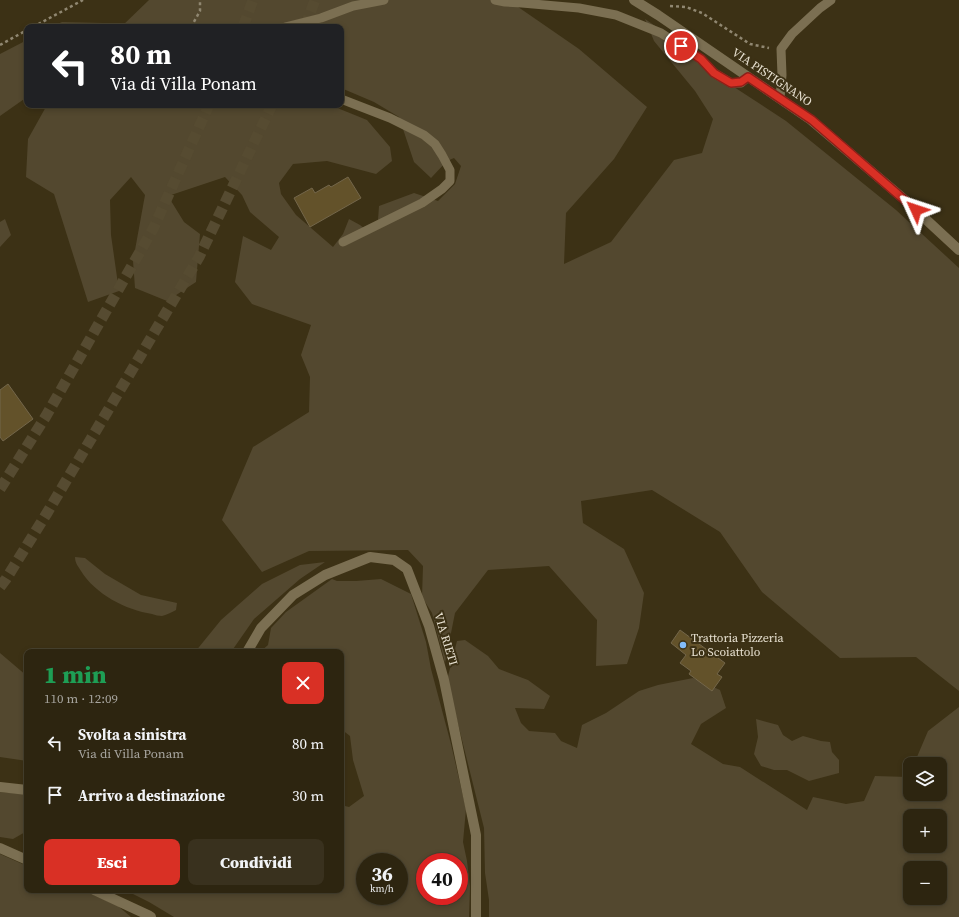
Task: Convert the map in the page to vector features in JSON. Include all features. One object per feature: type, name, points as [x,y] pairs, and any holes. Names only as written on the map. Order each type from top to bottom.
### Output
[{"type":"street","name":"VIA PISTIGNANO","points":[[634,0],[812,120],[905,200],[959,250]]},
{"type":"street","name":"VIA RIETI","points":[[249,649],[261,628],[294,595],[325,575],[370,557],[394,560],[407,569],[429,626],[444,680],[476,835],[476,917]]},
{"type":"street","points":[[0,788],[24,790]]},
{"type":"street","points":[[0,848],[24,859]]},
{"type":"street","points":[[100,893],[151,917]]},
{"type":"lane","points":[[297,24],[320,18],[353,6],[384,0]]},
{"type":"lane","points":[[495,0],[579,8],[616,15],[661,33],[701,59],[714,73],[731,83],[741,82],[748,77]]},
{"type":"lane","points":[[780,98],[782,75],[781,49],[792,34],[831,0]]},
{"type":"lane","points":[[343,242],[422,202],[442,190],[450,181],[450,170],[442,155],[435,144],[424,135],[390,118],[344,100]]},
{"type":"path","points":[[39,24],[83,0]]},
{"type":"path","points":[[193,24],[200,11],[200,0]]},
{"type":"path","points":[[647,8],[667,5],[686,7],[702,14],[750,44],[781,49]]},
{"type":"path","points":[[0,45],[24,32]]},
{"type":"shaded area","points":[[149,0],[508,0],[579,49],[647,107],[614,159],[566,213],[564,264],[611,242],[674,160],[702,153],[713,119],[695,91],[654,41],[645,19],[695,53],[734,87],[786,121],[896,210],[959,268],[959,691],[916,657],[840,658],[762,592],[720,532],[652,490],[581,501],[583,523],[624,549],[644,593],[639,628],[627,664],[596,666],[597,620],[549,566],[488,570],[455,613],[445,663],[432,613],[422,597],[423,566],[408,550],[309,551],[262,572],[222,520],[253,447],[309,412],[310,377],[301,355],[311,325],[252,304],[235,282],[243,236],[271,250],[279,237],[250,212],[242,195],[225,177],[168,196],[184,222],[200,234],[196,282],[167,301],[135,288],[133,261],[145,195],[131,177],[110,200],[111,235],[119,291],[88,302],[54,194],[26,177],[28,139],[45,108],[337,108],[367,120],[390,147],[392,161],[376,174],[327,161],[293,164],[279,183],[281,194],[296,215],[333,247],[343,234],[349,219],[370,233],[378,220],[379,206],[414,193],[438,201],[455,184],[461,166],[454,158],[447,161],[431,178],[414,162],[399,117],[374,102],[344,89],[344,24],[124,24]]},
{"type":"shaded area","points":[[62,22],[108,24],[58,24]]},
{"type":"shaded area","points":[[24,42],[24,99],[0,116],[0,54]]},
{"type":"shaded area","points":[[5,219],[11,235],[0,247],[0,222]]},
{"type":"shaded area","points":[[75,557],[85,558],[105,574],[141,595],[177,603],[176,610],[164,616],[158,616],[132,609],[112,600],[94,587],[87,579],[77,564]]},
{"type":"shaded area","points":[[325,562],[300,579],[254,619],[233,649],[197,649],[221,620],[262,584],[300,565]]},
{"type":"shaded area","points":[[332,579],[337,581],[356,581],[381,579],[411,594],[426,642],[431,669],[451,744],[466,809],[463,842],[465,853],[416,853],[416,905],[468,905],[468,870],[470,887],[469,917],[174,917],[131,893],[344,893],[344,806],[349,807],[364,796],[353,760],[350,736],[344,731],[344,649],[263,649],[268,645],[271,628],[286,612]]},
{"type":"shaded area","points":[[465,640],[488,656],[499,669],[528,680],[550,696],[544,709],[515,708],[521,723],[529,731],[555,733],[561,741],[577,748],[582,725],[606,713],[639,691],[658,685],[693,678],[720,690],[726,708],[701,724],[691,744],[723,764],[740,767],[807,810],[813,797],[846,804],[864,801],[875,776],[903,777],[903,801],[947,801],[947,757],[917,757],[928,731],[959,707],[959,917],[489,917],[489,900],[485,873],[484,828],[447,680],[457,641]]},
{"type":"shaded area","points":[[0,653],[24,673],[24,761],[0,757]]},
{"type":"shaded area","points":[[756,719],[778,725],[783,735],[792,741],[803,736],[830,742],[832,752],[839,760],[839,773],[809,781],[787,770],[774,770],[761,766],[754,754],[758,737]]},
{"type":"shaded area","points":[[0,792],[24,794],[24,833],[13,839],[0,837]]},
{"type":"shaded area","points":[[0,854],[24,865],[24,893],[89,893],[118,906],[131,917],[0,917]]},
{"type":"building","points":[[348,177],[361,198],[310,227],[294,198],[312,188],[315,193],[329,185],[331,187]]},
{"type":"building","points":[[8,384],[33,419],[3,441],[0,437],[0,390]]},
{"type":"building","points":[[680,630],[725,663],[717,674],[722,677],[712,691],[689,674],[691,671],[680,663],[686,655],[671,643]]},
{"type":"tunnel","points":[[244,24],[253,0]]},
{"type":"tunnel","points":[[306,24],[315,0]]},
{"type":"tunnel","points":[[0,489],[46,416],[153,229],[208,108]]},
{"type":"tunnel","points":[[0,587],[47,513],[199,257],[271,108]]},
{"type":"place","name":"Trattoria Pizzeria Lo Scoiattolo","points":[[683,645]]},
{"type":"route","points":[[681,46],[701,59],[714,73],[731,83],[741,82],[748,77],[812,120],[916,210]]}]
